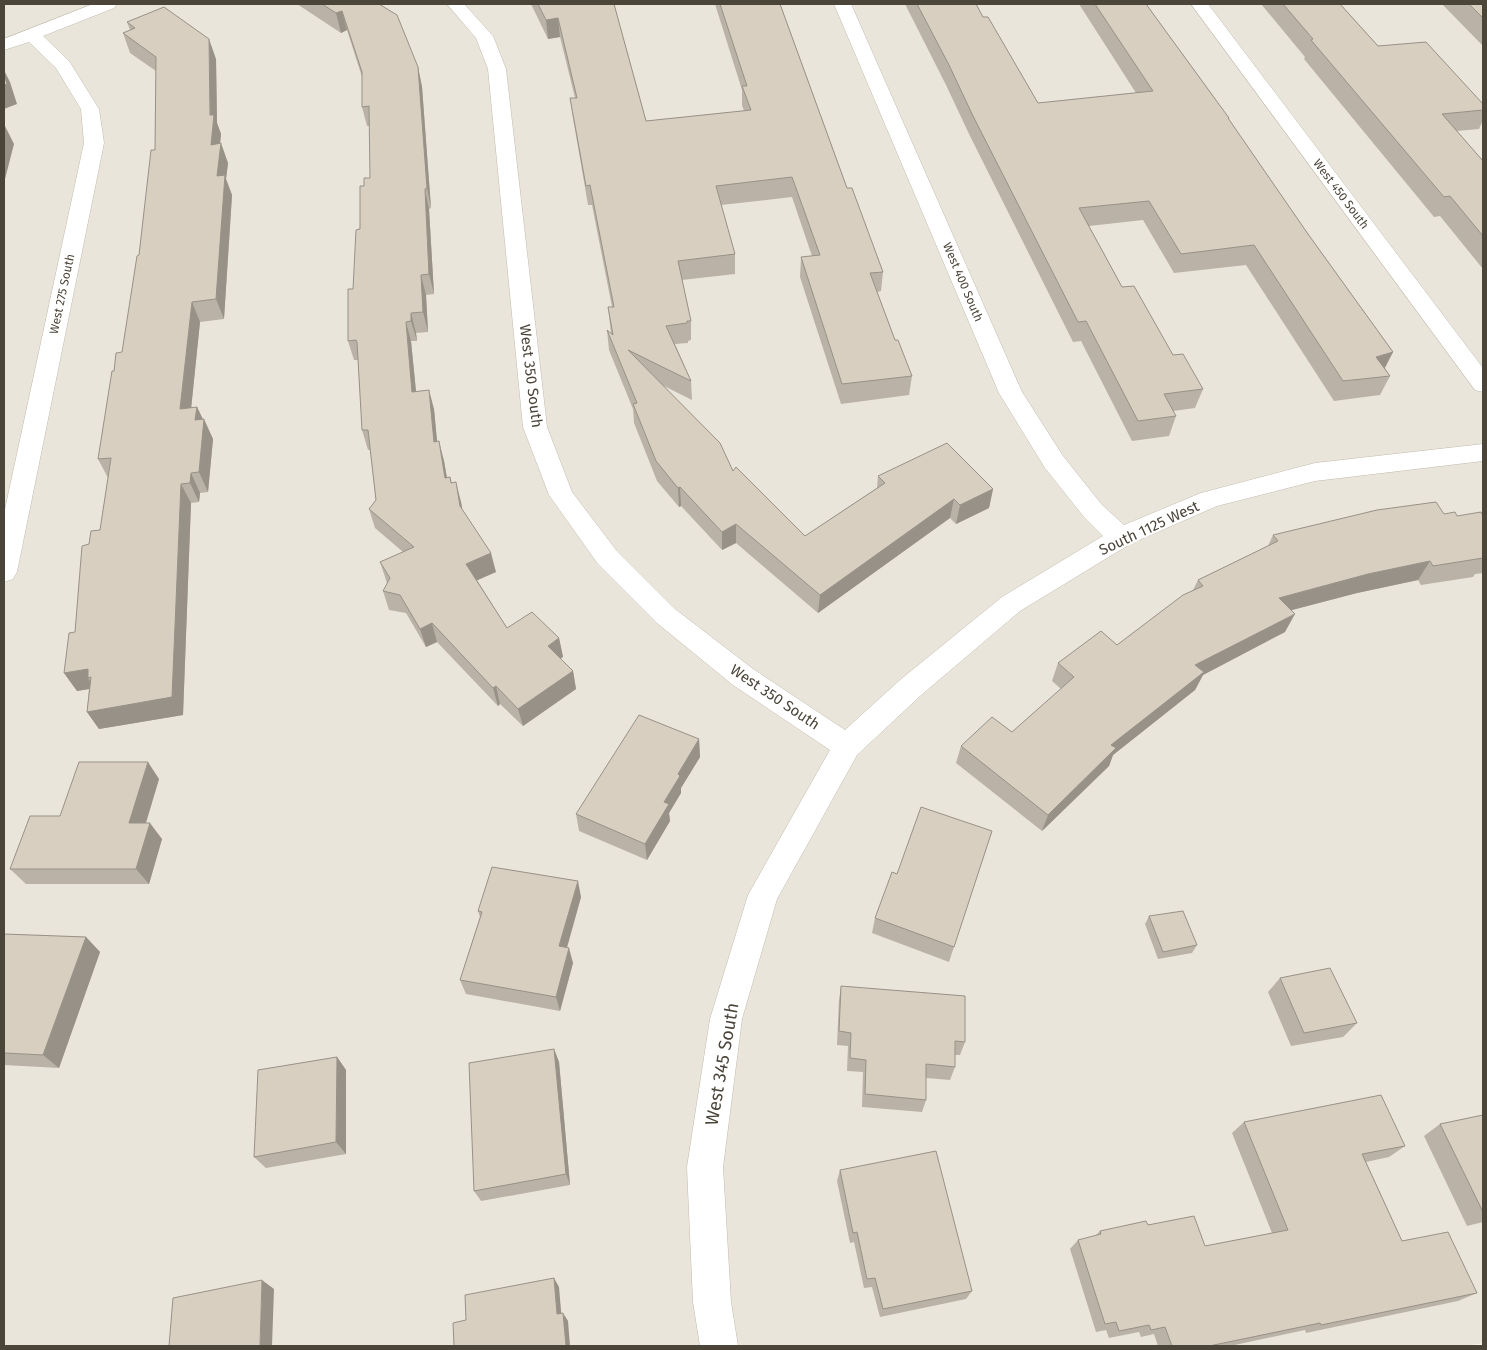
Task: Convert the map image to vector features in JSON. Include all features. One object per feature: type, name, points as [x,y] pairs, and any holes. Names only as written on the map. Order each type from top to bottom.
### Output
[{"type":"street","points":[[4,45],[108,4]]},
{"type":"street","name":"West 350 South","points":[[455,4],[484,36],[497,69],[535,427],[561,496],[607,557],[666,616],[743,678],[847,746]]},
{"type":"street","name":"West 400 South","points":[[842,4],[1011,393],[1054,462],[1093,511],[1121,538]]},
{"type":"street","name":"West 450 South","points":[[1199,4],[1483,384]]},
{"type":"street","name":"West 275 South","points":[[4,572],[94,143],[90,109],[64,65],[31,34]]},
{"type":"street","name":"South 1125 West","points":[[847,746],[910,688],[1011,604],[1121,538],[1210,499],[1315,472],[1483,452]]},
{"type":"street","name":"West 345 South","points":[[719,1346],[712,1302],[705,1167],[726,1019],[763,894],[847,746]]},
{"type":"shaded area","points":[[4,4],[1483,4],[1483,1343],[1465,1346],[4,1346]]},
{"type":"building","points":[[322,4],[379,4],[397,15],[418,67],[427,188],[425,189],[429,274],[421,275],[423,312],[411,313],[411,321],[406,322],[412,392],[429,390],[434,442],[439,441],[445,478],[450,477],[451,483],[456,482],[460,506],[491,553],[466,564],[507,628],[532,612],[559,638],[548,646],[573,671],[518,709],[496,686],[493,688],[432,623],[420,629],[400,595],[383,591],[390,578],[380,562],[414,547],[369,509],[376,500],[368,430],[362,430],[357,342],[356,340],[348,341],[348,289],[353,289],[356,230],[360,229],[360,186],[364,186],[364,178],[370,178],[369,106],[362,107],[362,72],[342,11],[336,13]]},
{"type":"building","points":[[538,4],[614,4],[646,121],[751,110],[742,86],[747,86],[720,4],[780,4],[847,188],[852,188],[883,272],[870,273],[895,340],[898,340],[912,376],[842,384],[801,257],[820,255],[792,177],[716,186],[735,254],[678,261],[691,321],[666,326],[691,381],[628,350],[720,443],[733,471],[736,467],[805,536],[885,483],[878,476],[947,443],[993,489],[960,505],[954,499],[820,595],[736,524],[722,532],[680,487],[678,488],[656,461],[633,404],[637,403],[607,330],[613,335],[608,307],[614,307],[590,185],[586,186],[570,98],[577,98],[558,18],[546,20]]},
{"type":"building","points":[[917,4],[976,4],[983,17],[988,17],[1038,103],[1153,91],[1095,4],[1146,4],[1229,118],[1308,234],[1393,352],[1376,357],[1390,376],[1343,381],[1254,245],[1181,254],[1149,201],[1079,208],[1122,287],[1134,286],[1173,355],[1183,354],[1203,389],[1164,394],[1176,416],[1138,421],[1086,321],[1078,322]]},
{"type":"building","points":[[1283,4],[1340,4],[1378,46],[1426,42],[1483,104],[1483,110],[1442,114],[1483,161],[1483,236],[1450,196],[1444,197],[1311,40],[1313,39]]},
{"type":"building","points":[[1469,4],[1483,4],[1483,18]]},
{"type":"building","points":[[164,7],[209,39],[210,115],[214,115],[211,145],[221,143],[217,176],[225,175],[216,299],[192,302],[180,409],[197,407],[195,420],[204,419],[199,472],[191,473],[190,483],[181,484],[172,697],[87,712],[91,677],[88,678],[88,669],[64,673],[69,633],[75,632],[82,546],[89,544],[91,531],[100,530],[111,458],[98,459],[116,353],[122,352],[137,256],[139,255],[151,150],[155,150],[156,57],[123,33],[135,28],[127,22]]},
{"type":"building","points":[[4,74],[7,84],[4,85]]},
{"type":"building","points":[[1436,502],[1444,514],[1455,512],[1457,516],[1481,512],[1483,516],[1483,558],[1433,566],[1430,561],[1368,574],[1279,598],[1295,614],[1195,665],[1204,672],[1111,745],[1116,748],[1048,815],[961,746],[992,717],[1012,732],[1074,677],[1058,663],[1101,631],[1117,645],[1183,595],[1203,586],[1198,580],[1278,541],[1273,535],[1377,510]]},
{"type":"building","points":[[639,715],[699,739],[664,802],[669,804],[645,844],[576,814]]},
{"type":"building","points":[[79,762],[148,762],[129,823],[150,823],[136,869],[10,869],[30,816],[60,816]]},
{"type":"building","points":[[921,807],[992,831],[954,947],[875,918],[892,872],[897,874]]},
{"type":"building","points":[[492,867],[578,881],[559,946],[569,948],[556,997],[460,980],[482,912],[478,911]]},
{"type":"building","points":[[1183,911],[1197,945],[1163,952],[1149,916]]},
{"type":"building","points":[[4,934],[86,937],[43,1055],[4,1053]]},
{"type":"building","points":[[1330,968],[1357,1023],[1304,1033],[1280,978]]},
{"type":"building","points":[[841,986],[965,996],[965,1042],[955,1041],[955,1067],[926,1064],[926,1100],[865,1094],[866,1060],[850,1058],[851,1033],[839,1031]]},
{"type":"building","points":[[554,1049],[566,1174],[474,1191],[469,1063]]},
{"type":"building","points":[[337,1057],[336,1142],[254,1157],[258,1070]]},
{"type":"building","points":[[1381,1095],[1405,1146],[1362,1154],[1402,1241],[1448,1232],[1477,1293],[1209,1346],[1172,1346],[1165,1327],[1151,1330],[1149,1325],[1119,1331],[1116,1322],[1105,1324],[1078,1240],[1101,1234],[1100,1231],[1146,1221],[1148,1225],[1194,1216],[1205,1246],[1288,1230],[1244,1122]]},
{"type":"building","points":[[1483,1115],[1483,1212],[1440,1124]]},
{"type":"building","points":[[936,1151],[972,1291],[883,1309],[875,1278],[867,1279],[857,1232],[853,1233],[840,1170]]},
{"type":"building","points":[[554,1278],[557,1314],[563,1313],[566,1346],[454,1346],[453,1323],[466,1320],[465,1295]]},
{"type":"building","points":[[262,1280],[260,1346],[169,1346],[173,1298]]}]
